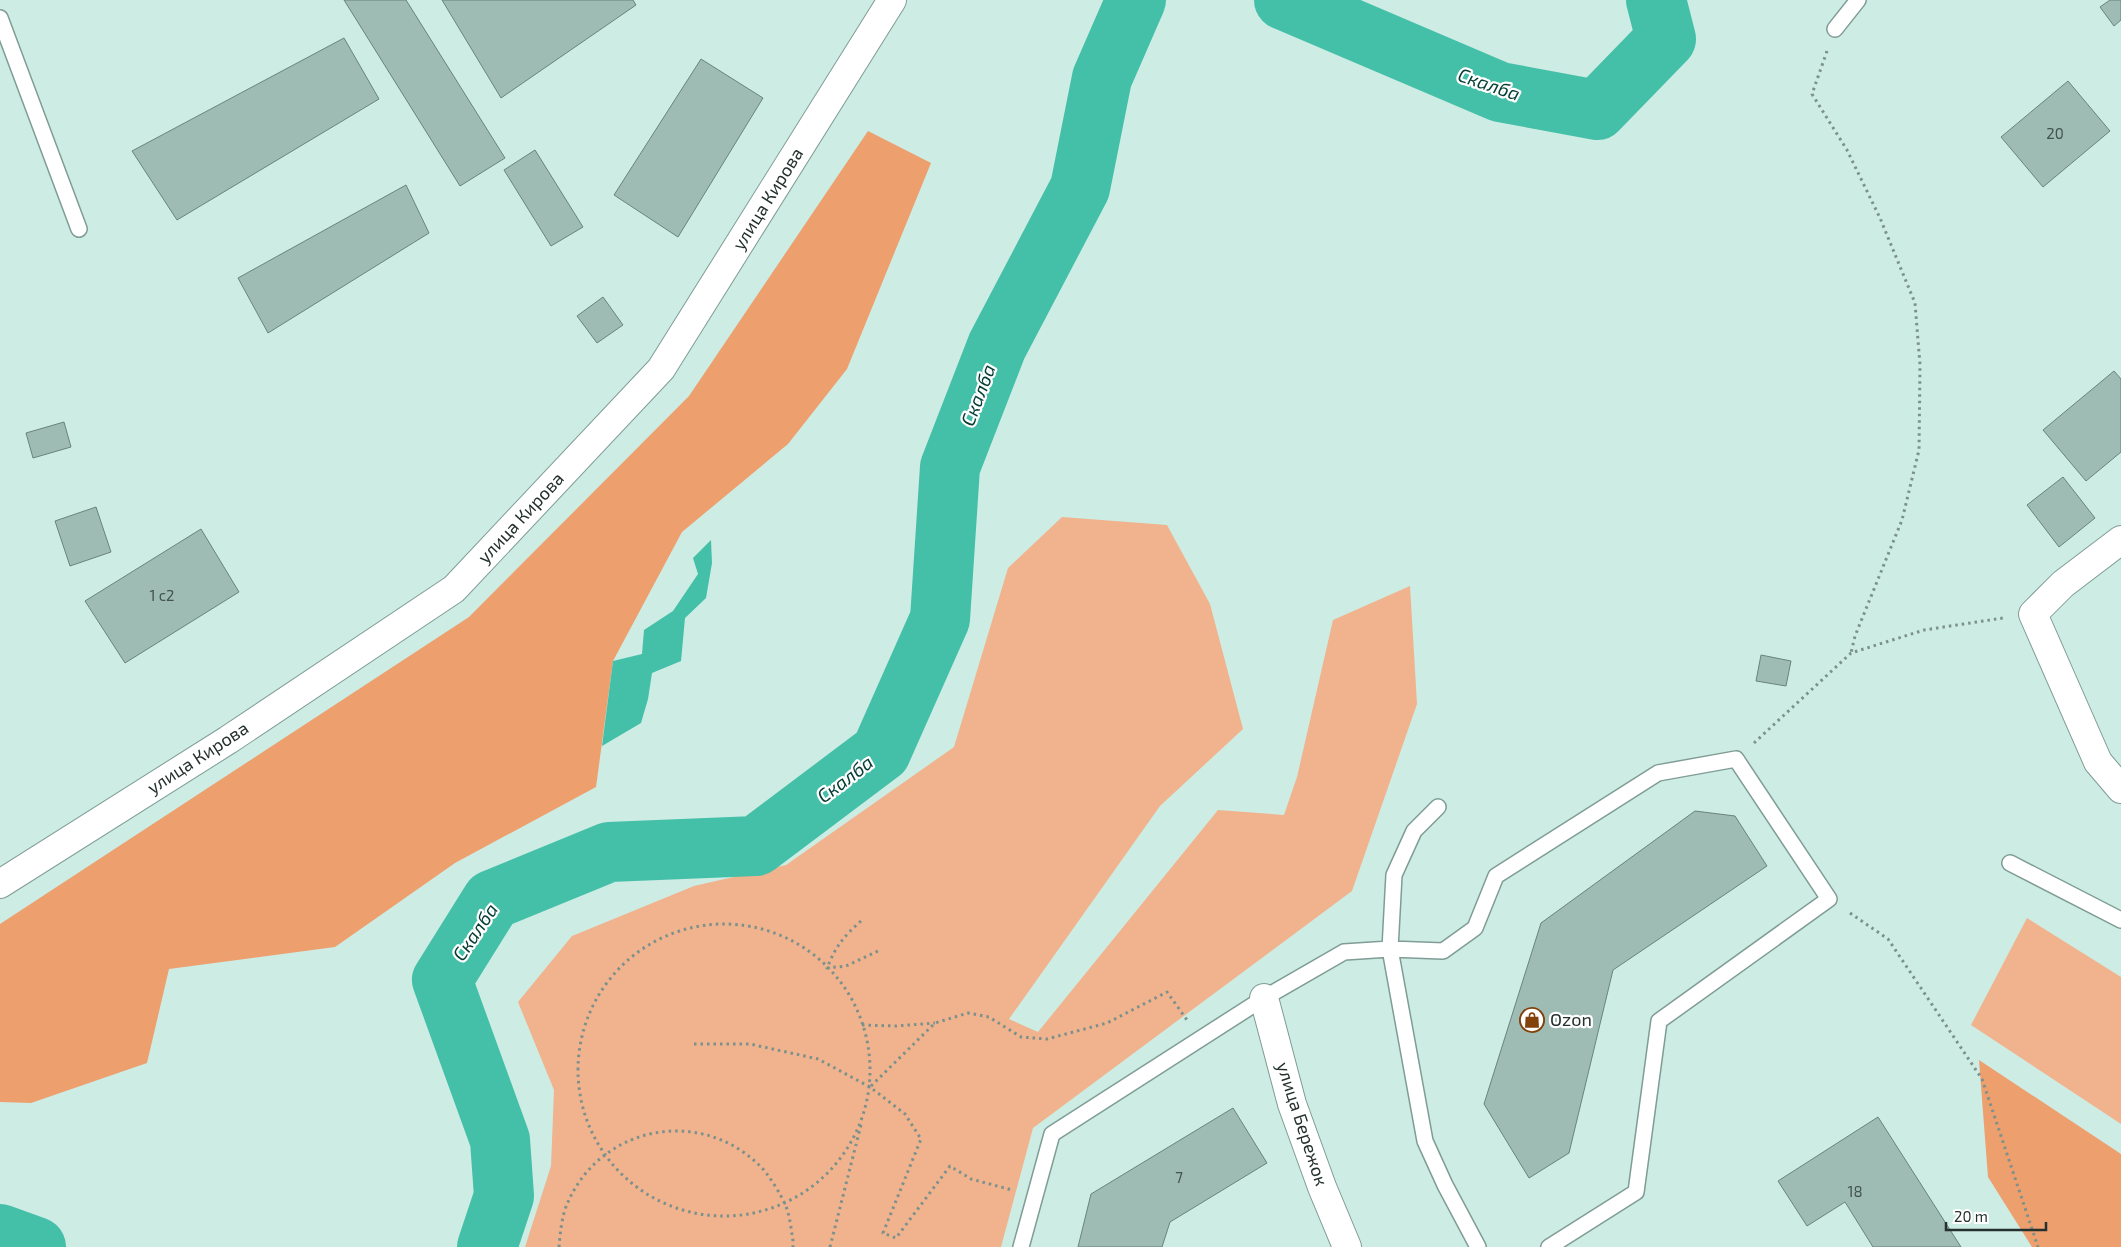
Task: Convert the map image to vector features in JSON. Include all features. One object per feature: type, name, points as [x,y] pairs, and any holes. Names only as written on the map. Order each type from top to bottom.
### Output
[{"type":"street","name":"улица Кирова","points":[[0,884],[228,740],[454,590],[661,369],[892,0]]},
{"type":"street","points":[[2121,540],[2064,584],[2033,614],[2098,762],[2121,789]]},
{"type":"street","name":"улица Бережок","points":[[1264,998],[1292,1104],[1322,1187],[1347,1247]]},
{"type":"lane","points":[[1835,29],[1858,0]]},
{"type":"lane","points":[[0,18],[79,230]]},
{"type":"lane","points":[[1021,1247],[1052,1134],[1264,998],[1344,952],[1390,950],[1443,951],[1476,928],[1496,876],[1658,773],[1736,759],[1830,899],[1659,1021],[1636,1192],[1549,1247]]},
{"type":"lane","points":[[1438,807],[1414,831],[1394,875],[1390,950],[1425,1140],[1445,1185],[1478,1247]]},
{"type":"lane","points":[[2010,863],[2121,920]]},
{"type":"path","points":[[1835,29],[1812,94],[1847,150],[1880,218],[1915,303],[1920,365],[1919,450],[1911,490],[1902,520],[1855,636],[1851,653]]},
{"type":"path","points":[[1736,759],[1851,653],[1924,630],[2033,614]]},
{"type":"path","points":[[1830,899],[1888,939],[1982,1079],[2038,1247]]},
{"type":"path","points":[[827,968],[843,936],[861,921]]},
{"type":"path","points":[[830,1247],[863,1119],[870,1087],[870,1050],[856,1004],[836,975],[789,937],[750,924],[712,922],[676,930],[635,952],[601,987],[584,1021],[577,1059],[583,1114],[596,1143],[622,1176],[664,1204],[704,1216],[751,1215],[785,1204],[808,1191],[844,1154],[863,1119]]},
{"type":"path","points":[[827,968],[846,966],[880,950]]},
{"type":"path","points":[[862,1025],[896,1026],[935,1023],[968,1014],[989,1017],[1021,1037],[1046,1039],[1107,1023],[1168,992],[1200,1039]]},
{"type":"path","points":[[870,1087],[935,1023]]},
{"type":"path","points":[[694,1044],[750,1044],[818,1060],[870,1087],[905,1114],[921,1138],[883,1233],[896,1238],[950,1166],[971,1179],[1035,1196]]},
{"type":"path","points":[[559,1247],[567,1203],[584,1174],[616,1146],[650,1132],[694,1131],[736,1146],[762,1167],[785,1204],[793,1247]]},
{"type":"shaded area","points":[[868,131],[931,163],[847,369],[788,444],[682,532],[613,661],[596,787],[455,863],[335,947],[169,969],[147,1063],[31,1103],[0,1102],[0,924],[469,617],[689,396]]},
{"type":"shaded area","points":[[1062,517],[1167,525],[1210,604],[1243,729],[1160,806],[1009,1019],[1038,1032],[1218,810],[1284,815],[1297,777],[1333,620],[1410,586],[1417,704],[1352,891],[1033,1128],[1001,1247],[525,1247],[551,1166],[554,1090],[518,1002],[572,936],[694,886],[786,865],[954,747],[1008,568]]},
{"type":"shaded area","points":[[711,540],[712,563],[706,598],[685,618],[681,661],[652,673],[648,699],[641,723],[602,746],[613,661],[642,654],[644,630],[673,611],[698,574],[693,558]]},
{"type":"shaded area","points":[[2027,918],[2121,977],[2121,1124],[1971,1025]]},
{"type":"shaded area","points":[[1979,1060],[2121,1154],[2121,1247],[2032,1247],[1988,1177]]},
{"type":"building","points":[[344,0],[406,0],[505,158],[460,186]]},
{"type":"building","points":[[442,0],[633,0],[636,5],[501,98]]},
{"type":"building","points":[[2110,0],[2121,0],[2121,20],[2114,26],[2100,7]]},
{"type":"building","points":[[344,38],[379,99],[177,220],[132,151]]},
{"type":"building","points":[[701,59],[763,98],[678,237],[614,195]]},
{"type":"building","points":[[2068,81],[2110,131],[2043,187],[2001,137]]},
{"type":"building","points":[[535,150],[583,227],[551,246],[504,170]]},
{"type":"building","points":[[406,185],[429,233],[268,333],[238,278]]},
{"type":"building","points":[[603,297],[623,325],[597,343],[577,316]]},
{"type":"building","points":[[2114,371],[2121,379],[2121,452],[2086,481],[2043,430]]},
{"type":"building","points":[[64,422],[71,447],[33,458],[26,433]]},
{"type":"building","points":[[2063,477],[2095,518],[2059,547],[2027,505]]},
{"type":"building","points":[[96,507],[111,552],[70,566],[55,521]]},
{"type":"building","points":[[201,529],[239,592],[125,663],[85,601]]},
{"type":"building","points":[[1761,655],[1791,661],[1786,686],[1756,681]]},
{"type":"building","points":[[1695,811],[1735,816],[1767,866],[1613,970],[1569,1153],[1529,1178],[1484,1104],[1541,923]]},
{"type":"building","points":[[1233,1108],[1267,1163],[1170,1222],[1162,1247],[1078,1247],[1091,1194]]},
{"type":"building","points":[[1878,1117],[1961,1247],[1873,1247],[1845,1202],[1807,1226],[1778,1181]]},
{"type":"waterway","name":"Скалба","points":[[487,1247],[504,1196],[500,1140],[442,980],[492,900],[609,852],[756,846],[881,752],[940,619],[950,467],[997,346],[1080,188],[1102,78],[1136,0]]},
{"type":"waterway","name":"Скалба","points":[[1284,0],[1500,92],[1597,110],[1666,39],[1656,0]]},
{"type":"waterway","name":"Скалба","points":[[0,1234],[36,1247]]},
{"type":"place","name":"Ozon","points":[[1532,1020]]}]
